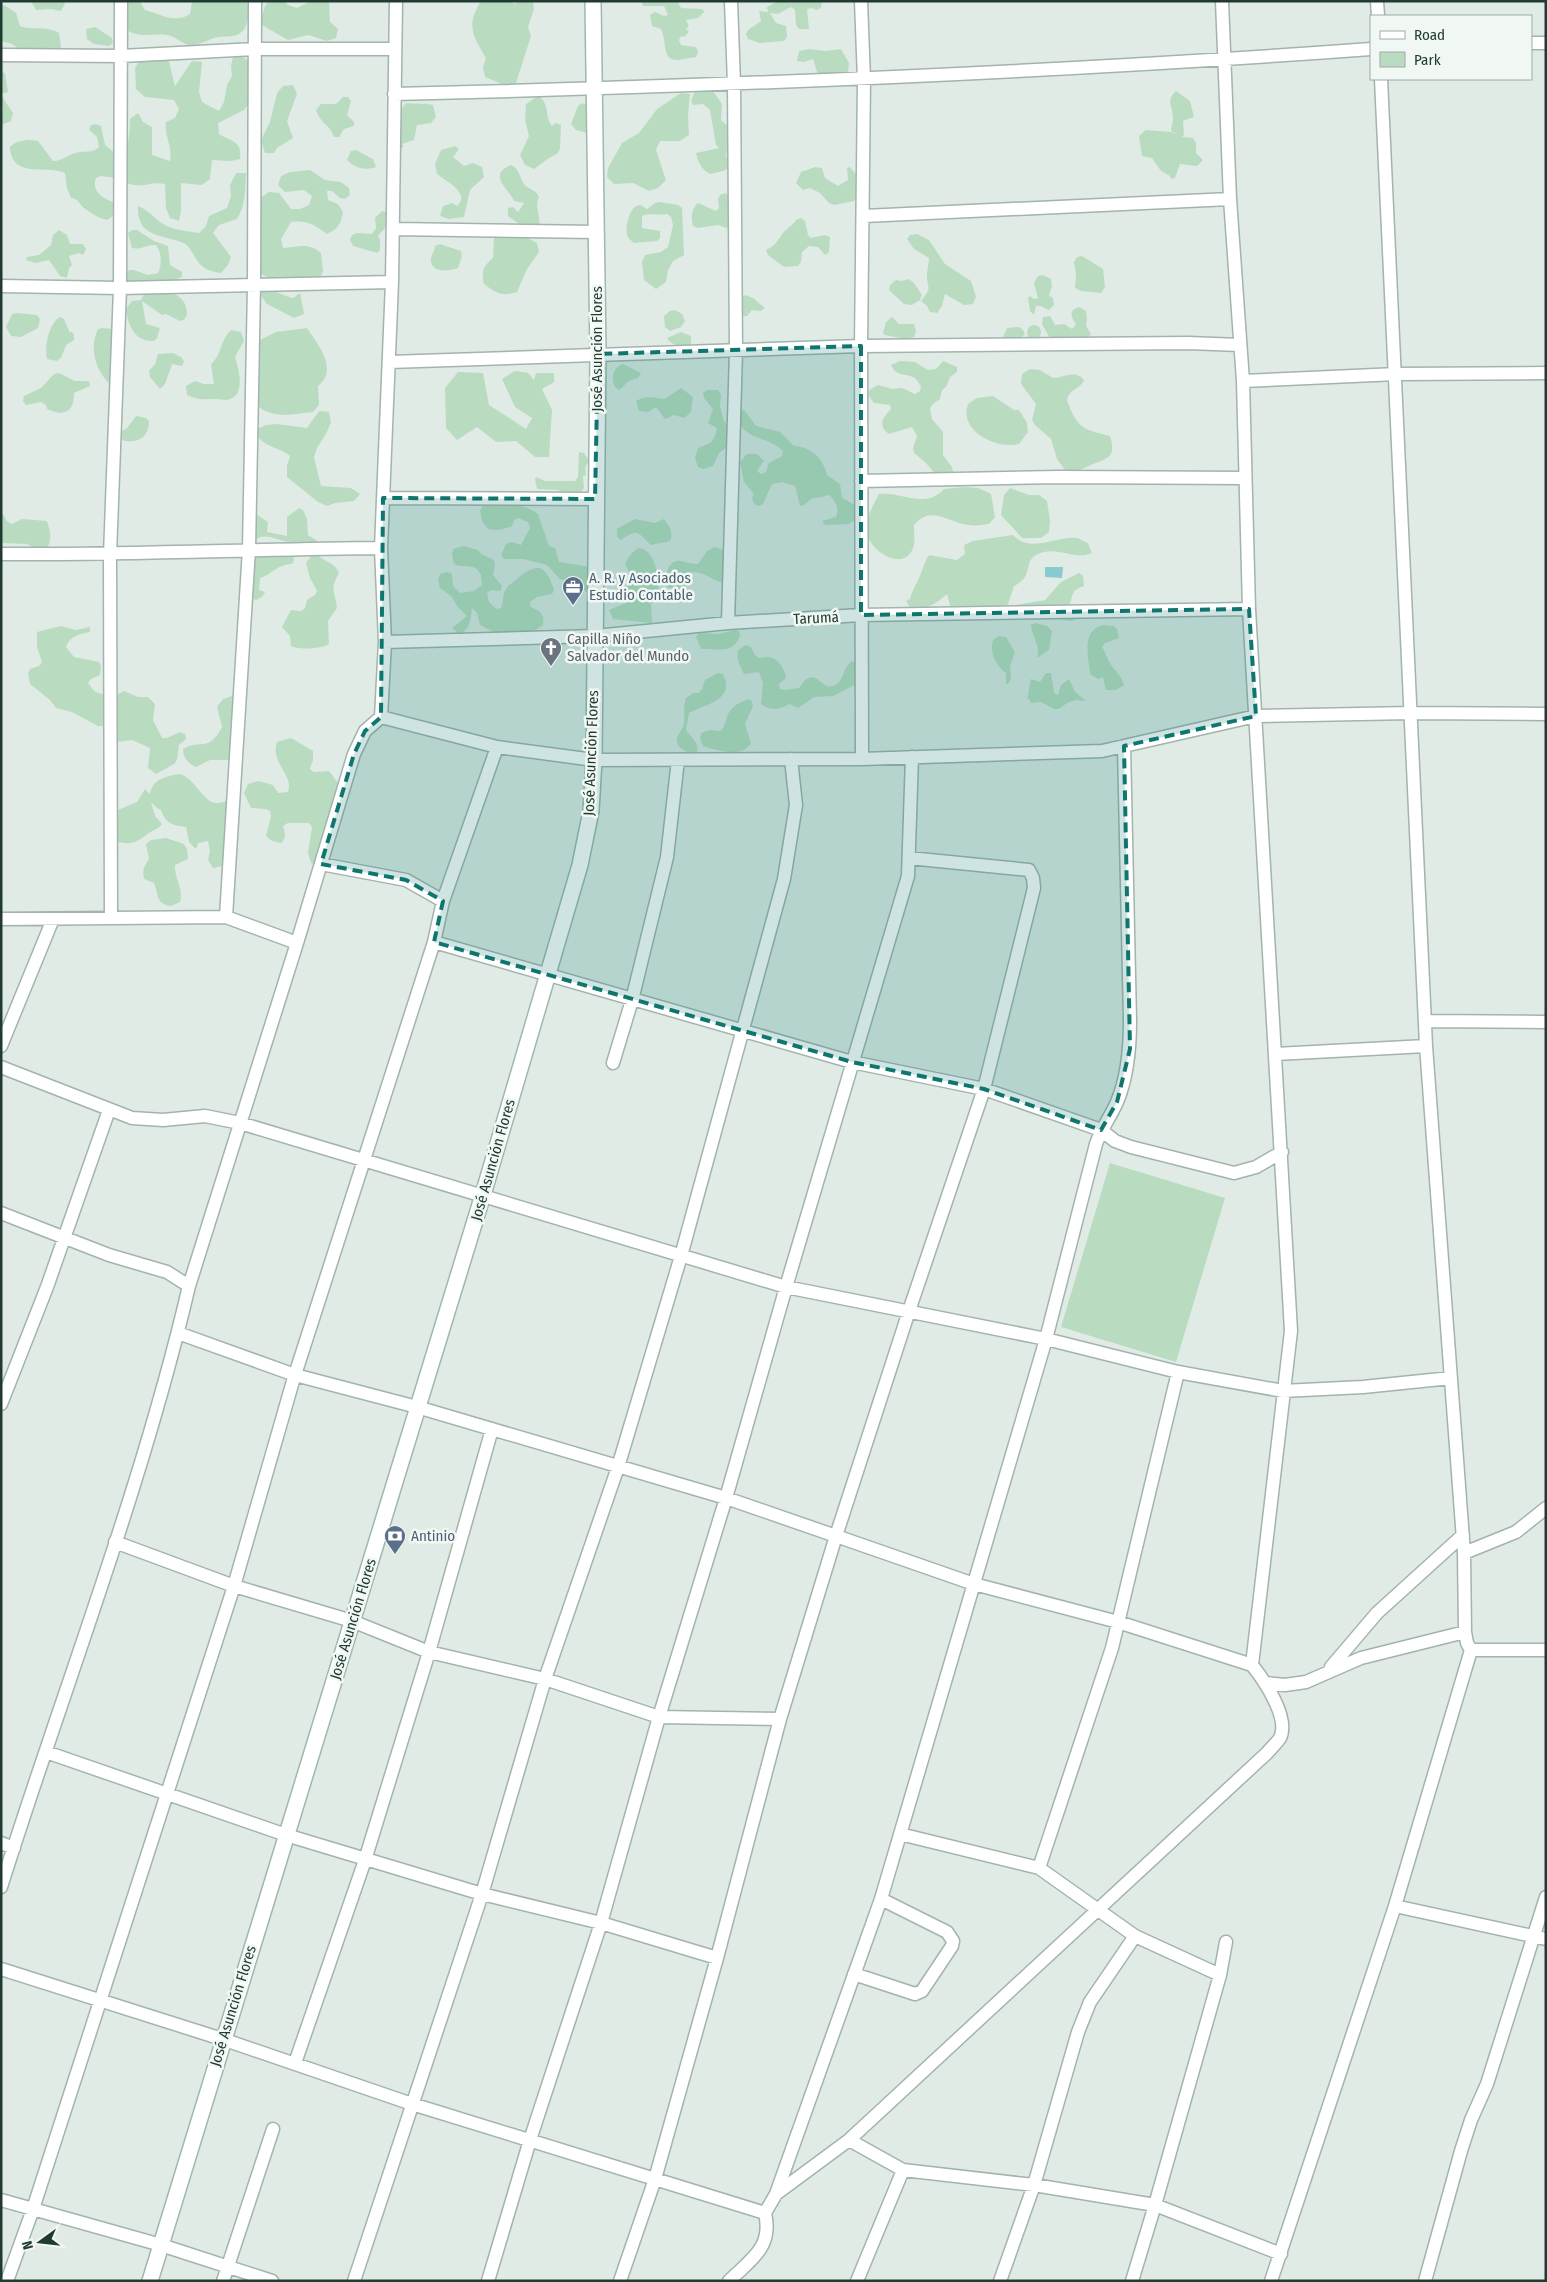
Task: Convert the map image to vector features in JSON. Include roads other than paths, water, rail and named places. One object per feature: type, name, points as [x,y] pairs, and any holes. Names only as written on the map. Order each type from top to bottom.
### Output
[{"type":"street","points":[[111,917],[110,555],[120,288],[121,1]]},
{"type":"street","points":[[226,917],[249,549],[254,285],[255,1]]},
{"type":"street","points":[[1,1887],[115,1542],[178,1333],[189,1286],[297,943],[354,754],[365,731],[381,717],[384,642],[381,548],[392,282],[396,1]]},
{"type":"street","name":"José Asunción Flores","points":[[150,2281],[222,2039],[482,1198],[580,864],[591,811],[594,760],[595,499],[598,354],[594,1]]},
{"type":"street","points":[[728,623],[736,351],[734,84],[731,1]]},
{"type":"street","points":[[861,1],[864,80],[864,216],[861,346],[862,759]]},
{"type":"street","points":[[1222,1],[1230,199],[1243,381],[1244,478],[1249,609],[1291,1331],[1252,1665]]},
{"type":"street","points":[[1377,1],[1378,15]]},
{"type":"street","points":[[1532,43],[1546,43]]},
{"type":"street","points":[[1,55],[121,56],[255,49],[395,49]]},
{"type":"street","points":[[394,94],[864,80],[1225,60],[1370,49]]},
{"type":"street","points":[[1271,2281],[1395,1906],[1471,1650],[1467,1643],[1465,1632],[1463,1535],[1426,1046],[1397,374],[1381,80]]},
{"type":"street","points":[[864,216],[1230,199]]},
{"type":"street","points":[[392,229],[596,232]]},
{"type":"street","points":[[1,286],[120,288],[392,282]]},
{"type":"street","points":[[388,362],[861,346],[1178,343],[1240,345]]},
{"type":"street","points":[[1243,381],[1397,374],[1546,373]]},
{"type":"street","points":[[861,481],[1059,477],[1244,478]]},
{"type":"street","points":[[383,498],[595,499]]},
{"type":"street","points":[[1,554],[110,555],[249,549],[381,548]]},
{"type":"street","name":"Tarumá","points":[[384,642],[594,636],[728,623],[861,615],[1249,609]]},
{"type":"street","points":[[381,717],[497,747],[594,760],[678,760],[862,759],[1102,751],[1256,716],[1411,713],[1546,714]]},
{"type":"street","points":[[729,2281],[765,2243],[767,2223],[765,2213],[776,2194],[880,1899],[1046,1339],[1101,1130],[1117,1102],[1130,1049],[1124,746]]},
{"type":"street","points":[[7,2281],[33,2209],[234,1586],[295,1375],[362,1161],[434,942],[443,900],[497,747]]},
{"type":"street","points":[[488,2281],[530,2140],[601,1923],[659,1717],[726,1498],[786,1287],[908,876],[912,757]]},
{"type":"street","points":[[354,2281],[482,1894],[545,1679],[618,1467],[680,1256],[784,879],[796,805],[791,759]]},
{"type":"street","points":[[613,1063],[632,1000],[667,857],[678,760]]},
{"type":"street","points":[[620,2281],[655,2179],[717,1958],[780,1719],[836,1536],[984,1089],[1034,888],[1033,878],[1029,870],[909,858]]},
{"type":"street","points":[[321,864],[406,880],[443,900]]},
{"type":"street","points":[[1,919],[226,917],[297,943]]},
{"type":"street","points":[[1,1046],[54,919]]},
{"type":"street","points":[[434,942],[546,976],[852,1062],[984,1089],[1101,1130],[1115,1141],[1131,1147],[1234,1174],[1256,1167],[1282,1152]]},
{"type":"street","points":[[1426,1021],[1545,1025]]},
{"type":"street","points":[[1276,1054],[1426,1046]]},
{"type":"street","points":[[1,1067],[132,1118],[163,1120],[205,1116],[240,1123],[482,1198],[786,1287],[1046,1339],[1178,1372],[1284,1391],[1363,1387],[1451,1378]]},
{"type":"street","points":[[1,1404],[64,1238],[109,1110]]},
{"type":"street","points":[[1,1213],[109,1255],[167,1272],[189,1286]]},
{"type":"street","points":[[178,1333],[295,1375],[492,1428],[726,1498],[974,1584],[1118,1622],[1252,1665],[1266,1683],[1282,1720],[1280,1738],[1267,1753],[849,2140],[776,2194]]},
{"type":"street","points":[[1039,1868],[1112,1648],[1178,1372]]},
{"type":"street","points":[[296,2063],[365,1860],[429,1652],[492,1428]]},
{"type":"street","points":[[1464,1553],[1511,1534],[1546,1508]]},
{"type":"street","points":[[1327,1672],[1377,1613],[1463,1535]]},
{"type":"street","points":[[115,1542],[234,1586],[352,1621],[429,1652],[545,1679],[659,1717],[780,1719]]},
{"type":"street","points":[[1266,1683],[1285,1685],[1306,1682],[1361,1658],[1465,1632]]},
{"type":"street","points":[[1471,1650],[1546,1650]]},
{"type":"street","points":[[46,1752],[286,1836],[482,1894],[601,1923],[717,1958]]},
{"type":"street","points":[[900,1834],[1039,1868],[1135,1936],[1220,1975]]},
{"type":"street","points":[[1,1843],[14,1848]]},
{"type":"street","points":[[1425,2281],[1460,2151],[1487,2084],[1540,1938],[1546,1897]]},
{"type":"street","points":[[854,1974],[915,1994],[922,1991],[952,1946],[953,1941],[947,1932],[880,1899]]},
{"type":"street","points":[[1395,1906],[1540,1938]]},
{"type":"street","points":[[1000,2281],[1034,2185],[1078,2032],[1090,2002],[1135,1936]]},
{"type":"street","points":[[1132,2281],[1220,1975],[1226,1942]]},
{"type":"street","points":[[1,1969],[296,2063],[412,2104],[765,2213]]},
{"type":"street","points":[[223,2281],[273,2129]]},
{"type":"street","points":[[849,2140],[903,2170],[1034,2185],[1155,2205],[1281,2254]]},
{"type":"street","points":[[857,2281],[882,2216],[903,2170]]},
{"type":"street","points":[[1,2200],[160,2245],[272,2281]]},
{"type":"water","points":[[1045,567],[1063,567],[1062,578],[1045,577]]},
{"type":"place","name":"A. R. y Asociados Estudio Contable","points":[[573,606]]},
{"type":"place","name":"Capilla Niño Salvador del Mundo","points":[[551,667]]},
{"type":"place","name":"Antinio","points":[[395,1555]]}]
